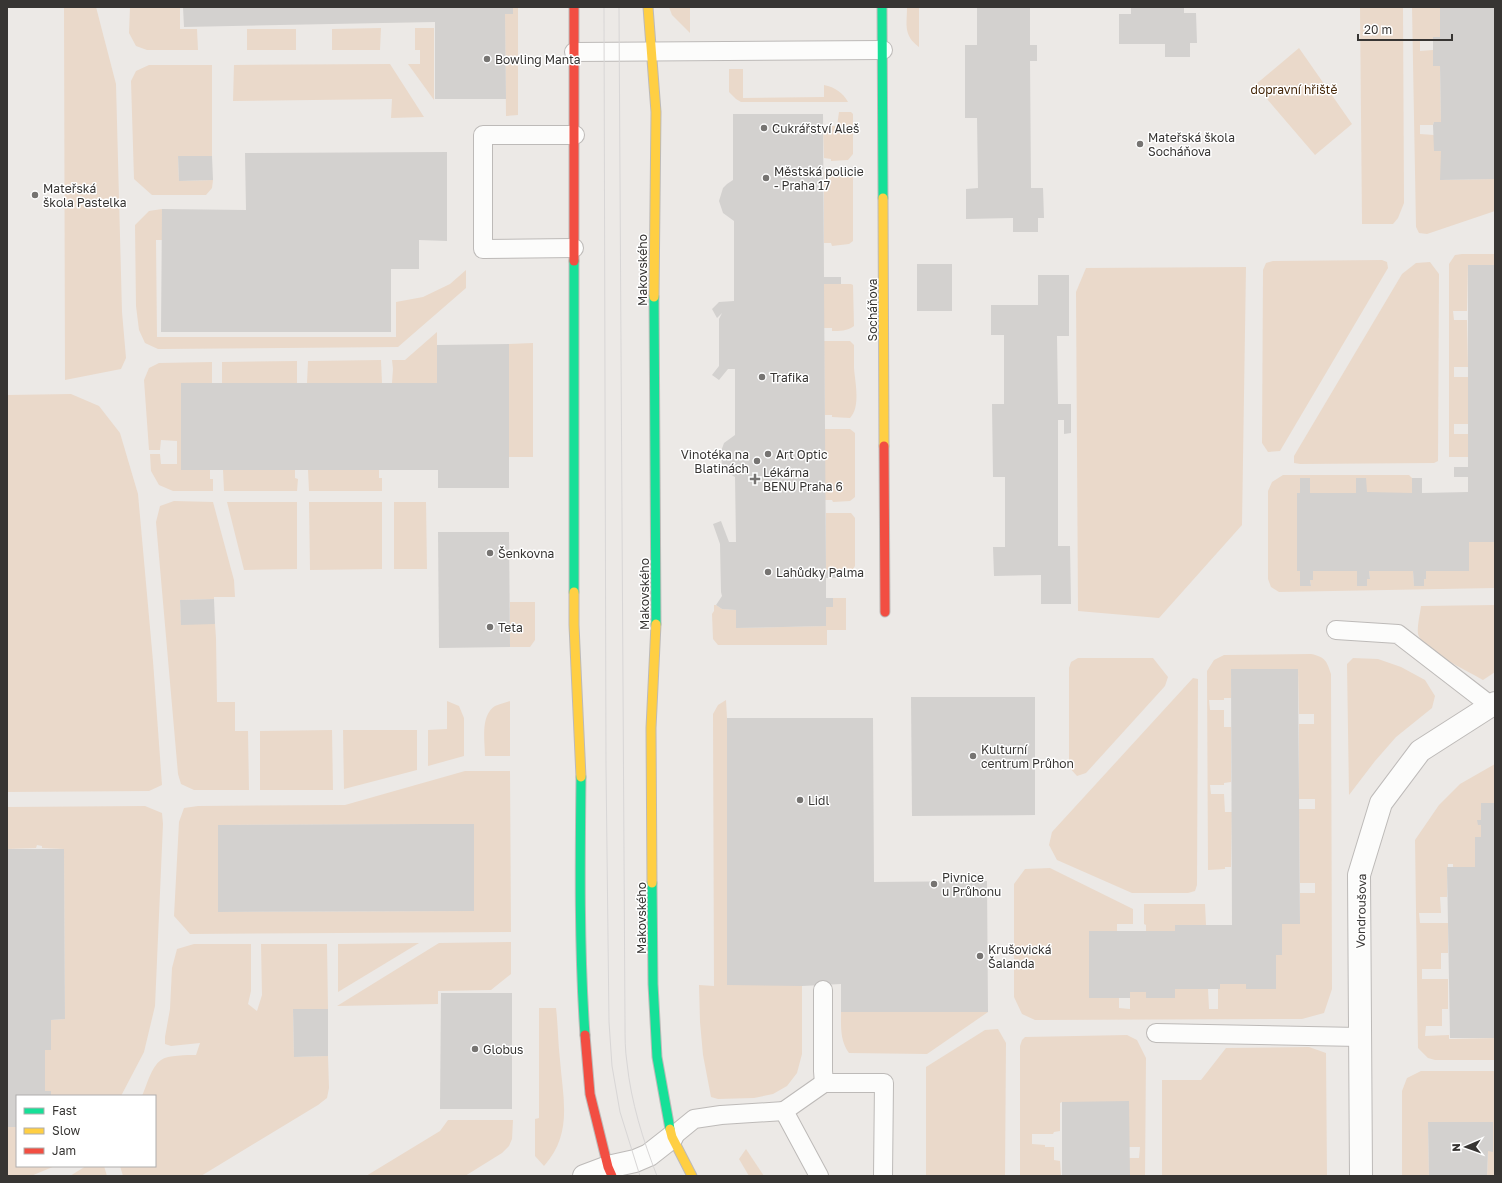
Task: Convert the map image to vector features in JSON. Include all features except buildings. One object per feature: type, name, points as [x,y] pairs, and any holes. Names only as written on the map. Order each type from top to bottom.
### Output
[{"type":"street","points":[[574,7],[574,625],[581,774],[580,898],[582,993],[590,1094],[610,1172]]},
{"type":"street","name":"Makovského","points":[[648,7],[656,112],[654,315],[656,624],[651,728],[653,984],[657,1057],[672,1137],[692,1176]]},
{"type":"street","name":"Socháňova","points":[[882,7],[885,612]]},
{"type":"street","name":"Vondroušova","points":[[1361,1176],[1359,1037],[1360,875],[1381,803],[1420,751],[1493,704]]},
{"type":"street","points":[[584,1176],[610,1172],[649,1155],[672,1137]]},
{"type":"lane","points":[[574,52],[883,50]]},
{"type":"lane","points":[[574,248],[483,249],[483,234],[484,135],[575,135]]},
{"type":"lane","points":[[1336,630],[1398,634],[1493,704]]},
{"type":"lane","points":[[824,990],[824,1083]]},
{"type":"lane","points":[[1156,1033],[1359,1037]]},
{"type":"lane","points":[[672,1137],[694,1119],[721,1115],[784,1111],[824,1083],[884,1082],[883,1176]]},
{"type":"lane","points":[[784,1111],[819,1176]]},
{"type":"green space","points":[[64,7],[96,7],[116,84],[122,312],[126,358],[121,369],[65,380]]},
{"type":"green space","points":[[130,7],[180,7],[180,29],[197,29],[198,50],[147,50],[136,46],[129,33]]},
{"type":"green space","points":[[513,7],[518,7],[518,115],[506,116],[505,14],[513,14]]},
{"type":"green space","points":[[669,7],[690,7],[690,33],[672,15]]},
{"type":"green space","points":[[907,7],[919,7],[919,47],[914,43],[908,34]]},
{"type":"green space","points":[[1360,7],[1403,7],[1404,203],[1398,218],[1393,224],[1362,224]]},
{"type":"green space","points":[[1412,7],[1440,7],[1440,37],[1434,37],[1433,40],[1420,40],[1420,51],[1433,50],[1433,66],[1440,66],[1441,122],[1434,122],[1433,125],[1420,125],[1420,134],[1434,135],[1434,151],[1441,151],[1441,180],[1495,179],[1495,211],[1427,234],[1419,233],[1416,227]]},
{"type":"green space","points":[[381,28],[380,50],[332,50],[332,29]]},
{"type":"green space","points":[[415,28],[434,28],[434,100],[408,64],[420,64],[420,50],[415,50]]},
{"type":"green space","points":[[247,29],[296,29],[296,50],[247,50]]},
{"type":"green space","name":"dopravní hřiště","points":[[1299,48],[1352,124],[1315,155],[1255,85]]},
{"type":"green space","points":[[390,64],[424,117],[391,118],[392,99],[233,101],[234,65]]},
{"type":"green space","points":[[149,65],[212,65],[212,156],[178,156],[179,181],[213,180],[212,188],[206,195],[152,195],[134,179],[131,81],[136,71]]},
{"type":"green space","points":[[729,69],[743,69],[743,98],[824,97],[824,85],[832,87],[838,91],[848,102],[741,102],[729,92]]},
{"type":"green space","points":[[839,112],[851,112],[853,114],[853,154],[848,160],[831,161],[831,159],[824,158],[823,126],[837,126]]},
{"type":"green space","points":[[848,171],[853,176],[853,241],[849,244],[832,246],[831,243],[824,243],[824,172]]},
{"type":"green space","points":[[162,209],[162,240],[156,240],[157,337],[396,337],[396,302],[423,297],[450,284],[466,270],[466,288],[398,347],[158,349],[145,343],[139,330],[136,306],[135,225],[149,211]]},
{"type":"green space","points":[[1495,254],[1495,265],[1468,265],[1467,311],[1453,311],[1454,320],[1467,320],[1468,367],[1454,367],[1454,377],[1468,377],[1468,424],[1454,424],[1454,434],[1468,434],[1468,457],[1449,457],[1449,264],[1455,255]]},
{"type":"green space","points":[[1382,260],[1387,262],[1388,268],[1280,451],[1268,452],[1262,443],[1263,270],[1266,263],[1273,261]]},
{"type":"green space","points":[[1430,262],[1439,274],[1438,461],[1434,463],[1294,463],[1294,456],[1402,274],[1416,263]]},
{"type":"green space","points":[[1246,267],[1242,525],[1159,618],[1078,611],[1076,292],[1086,268]]},
{"type":"green space","points":[[824,284],[853,285],[854,326],[841,331],[832,331],[832,328],[824,328]]},
{"type":"green space","points":[[437,332],[437,383],[392,383],[392,360],[405,360]]},
{"type":"green space","points":[[824,341],[850,341],[854,345],[856,401],[855,408],[850,418],[825,415]]},
{"type":"green space","points":[[533,343],[533,457],[509,457],[509,344]]},
{"type":"green space","points":[[381,360],[382,383],[307,383],[308,361]]},
{"type":"green space","points":[[297,361],[297,383],[222,383],[222,362]]},
{"type":"green space","points":[[212,362],[212,383],[181,384],[181,470],[210,470],[210,479],[213,479],[213,491],[173,491],[159,485],[151,471],[150,454],[160,454],[161,464],[177,464],[177,441],[161,440],[160,450],[149,450],[144,380],[149,368],[159,363]]},
{"type":"green space","points":[[71,394],[99,406],[120,433],[138,494],[153,661],[162,785],[149,791],[7,792],[7,395]]},
{"type":"green space","points":[[825,429],[850,429],[855,433],[855,497],[850,501],[833,502],[832,500],[825,500]]},
{"type":"green space","points":[[223,470],[295,470],[295,478],[298,479],[297,491],[224,491]]},
{"type":"green space","points":[[308,470],[379,470],[379,478],[382,478],[382,491],[309,491]]},
{"type":"green space","points":[[1283,475],[1409,475],[1412,478],[1412,493],[1297,493],[1297,571],[1300,571],[1311,586],[1310,580],[1313,579],[1313,571],[1357,571],[1358,586],[1367,585],[1367,579],[1370,579],[1369,571],[1413,571],[1414,585],[1424,586],[1426,571],[1469,542],[1495,542],[1495,588],[1279,592],[1271,587],[1268,579],[1268,491],[1272,482]]},
{"type":"green space","points":[[174,501],[213,502],[234,580],[235,597],[180,600],[181,624],[215,624],[217,702],[235,702],[235,731],[248,731],[249,790],[194,790],[181,784],[178,774],[156,522],[160,506]]},
{"type":"green space","points":[[227,502],[297,502],[297,569],[244,570]]},
{"type":"green space","points":[[309,502],[382,502],[382,569],[310,570]]},
{"type":"green space","points":[[394,502],[426,502],[427,569],[394,569]]},
{"type":"green space","points":[[826,513],[851,513],[855,518],[855,566],[853,569],[826,570]]},
{"type":"green space","points":[[833,598],[846,598],[846,630],[827,630],[827,645],[718,645],[713,639],[712,614],[714,611],[714,605],[722,609],[736,610],[736,628],[826,626],[826,607],[833,607]]},
{"type":"green space","points":[[510,602],[535,602],[535,640],[530,647],[510,647]]},
{"type":"green space","points":[[1495,605],[1495,672],[1483,680],[1436,653],[1421,640],[1418,634],[1421,606]]},
{"type":"green space","points":[[1311,654],[1323,658],[1331,674],[1332,989],[1324,1013],[1302,1019],[1035,1020],[1022,1014],[1014,997],[1014,884],[1025,869],[1050,868],[1133,909],[1133,924],[1117,924],[1117,931],[1089,931],[1089,998],[1119,998],[1119,1008],[1130,1009],[1130,992],[1146,992],[1146,998],[1175,998],[1175,989],[1208,989],[1209,1009],[1218,1009],[1218,989],[1220,989],[1220,984],[1246,984],[1246,989],[1276,989],[1276,955],[1282,955],[1282,924],[1300,924],[1300,893],[1315,893],[1315,883],[1300,883],[1299,809],[1315,809],[1315,799],[1299,799],[1299,724],[1314,724],[1314,714],[1299,714],[1298,669],[1231,669],[1231,698],[1224,698],[1224,700],[1209,700],[1210,710],[1224,710],[1224,727],[1231,727],[1231,782],[1224,783],[1224,785],[1210,785],[1211,794],[1224,794],[1225,812],[1232,812],[1231,867],[1225,867],[1225,869],[1208,870],[1207,671],[1214,660],[1224,655]]},
{"type":"green space","points":[[1078,658],[1153,658],[1168,677],[1165,686],[1086,773],[1077,776],[1069,767],[1069,668],[1071,662]]},
{"type":"green space","points":[[1353,658],[1378,659],[1401,667],[1425,680],[1435,696],[1432,708],[1396,737],[1375,761],[1349,795],[1347,664]]},
{"type":"green space","points":[[1193,678],[1198,679],[1197,885],[1195,891],[1188,893],[1132,893],[1057,860],[1049,845],[1052,832]]},
{"type":"green space","points":[[726,700],[727,718],[802,986],[802,1054],[797,1073],[787,1086],[773,1094],[754,1098],[718,1099],[711,1097],[703,1055],[699,985],[714,986],[713,714],[718,705]]},
{"type":"green space","points":[[447,701],[459,706],[464,718],[464,756],[428,766],[428,730],[447,729]]},
{"type":"green space","points":[[510,701],[510,756],[485,756],[484,729],[487,716],[490,710],[495,706]]},
{"type":"green space","points":[[332,730],[333,790],[260,790],[260,731]]},
{"type":"green space","points":[[343,730],[417,730],[417,770],[344,789]]},
{"type":"green space","points":[[1495,764],[1495,803],[1481,803],[1481,820],[1478,820],[1478,825],[1481,825],[1481,837],[1475,837],[1475,867],[1453,867],[1453,864],[1448,864],[1447,897],[1440,897],[1441,913],[1419,913],[1420,923],[1448,923],[1448,953],[1441,953],[1441,969],[1422,969],[1422,979],[1448,979],[1448,1009],[1442,1009],[1442,1026],[1426,1026],[1425,1036],[1449,1035],[1449,1039],[1495,1038],[1495,1060],[1435,1060],[1428,1058],[1418,1048],[1415,840],[1439,805],[1460,784]]},
{"type":"green space","points":[[465,771],[510,771],[511,932],[190,934],[174,916],[179,822],[184,808],[198,806],[345,805]],"holes":[[[474,824],[474,911],[218,912],[218,825]]]},
{"type":"green space","points":[[145,806],[162,813],[163,824],[155,1006],[144,1052],[122,1095],[51,1095],[51,1091],[45,1091],[45,1050],[51,1020],[65,1019],[64,849],[42,848],[42,846],[37,845],[36,848],[7,849],[7,807]]},
{"type":"green space","points":[[1144,904],[1205,904],[1206,925],[1176,925],[1175,931],[1146,931],[1146,925],[1144,924]]},
{"type":"green space","points":[[511,942],[511,974],[491,990],[438,991],[438,1004],[337,1006],[439,943]]},
{"type":"green space","points":[[419,943],[338,992],[338,944]]},
{"type":"green space","points":[[194,944],[251,944],[251,991],[248,1004],[257,1011],[262,995],[261,944],[327,944],[328,1009],[293,1009],[294,1057],[328,1056],[329,1088],[327,1098],[318,1105],[201,1176],[123,1176],[120,1167],[156,1167],[156,1095],[142,1095],[155,1067],[164,1058],[196,1055],[200,1043],[171,1046],[165,1044],[170,1009],[172,968],[177,949]]},
{"type":"green space","points":[[539,1008],[556,1008],[564,1102],[563,1129],[553,1154],[544,1166],[535,1156],[535,1119],[539,1118]]},
{"type":"green space","points":[[841,1012],[988,1012],[927,1054],[849,1053],[843,1039]]},
{"type":"green space","points":[[998,1029],[1006,1043],[1005,1176],[926,1176],[926,1067],[985,1030]]},
{"type":"green space","points":[[1127,1035],[1137,1040],[1146,1058],[1145,1176],[1128,1176],[1128,1158],[1139,1158],[1140,1147],[1128,1147],[1127,1102],[1062,1102],[1060,1103],[1060,1131],[1054,1132],[1053,1134],[1032,1134],[1032,1144],[1045,1145],[1045,1147],[1054,1147],[1054,1160],[1060,1161],[1061,1176],[1020,1176],[1020,1046],[1022,1040],[1025,1037]]},
{"type":"green space","points":[[1309,1047],[1326,1053],[1327,1176],[1162,1176],[1162,1080],[1201,1080],[1226,1048]]},
{"type":"green space","points":[[1421,1071],[1495,1071],[1495,1176],[1487,1176],[1488,1151],[1493,1151],[1492,1122],[1428,1122],[1429,1176],[1402,1176],[1402,1091],[1407,1078]]},
{"type":"green space","points":[[448,1120],[513,1120],[512,1139],[509,1146],[502,1153],[465,1176],[366,1176],[440,1131]]},
{"type":"green space","points":[[16,1124],[16,1167],[53,1167],[31,1176],[7,1176],[7,1127]]},
{"type":"green space","points":[[746,1149],[764,1176],[749,1176],[739,1159]]},
{"type":"green space","points":[[84,1167],[104,1167],[107,1176],[70,1176]]},
{"type":"tram line","points":[[604,7],[606,766],[609,1022],[612,1066],[620,1112],[640,1176]]},
{"type":"tram line","points":[[619,7],[625,1043],[631,1092],[642,1135],[657,1176]]},
{"type":"traffic: fast","points":[[882,7],[883,198]]},
{"type":"traffic: fast","points":[[574,261],[574,592]]},
{"type":"traffic: fast","points":[[654,297],[656,624]]},
{"type":"traffic: fast","points":[[581,777],[580,874],[585,1035]]},
{"type":"traffic: fast","points":[[652,883],[653,984],[657,1057],[670,1129]]},
{"type":"traffic: slow","points":[[648,7],[656,112],[654,297]]},
{"type":"traffic: slow","points":[[883,198],[884,446]]},
{"type":"traffic: slow","points":[[574,592],[574,625],[581,777]]},
{"type":"traffic: slow","points":[[652,883],[651,728],[656,624]]},
{"type":"traffic: slow","points":[[670,1129],[672,1137],[692,1176]]},
{"type":"traffic: jam","points":[[574,7],[574,261]]},
{"type":"traffic: jam","points":[[884,446],[885,612]]},
{"type":"traffic: jam","points":[[585,1035],[590,1094],[608,1167],[612,1176]]},
{"type":"place","name":"Bowling Manta","points":[[487,59]]},
{"type":"place","name":"Cukrářství Aleš","points":[[764,128]]},
{"type":"place","name":"Mateřská škola Socháňova","points":[[1140,144]]},
{"type":"place","name":"Městská policie - Praha 17","points":[[766,178]]},
{"type":"place","name":"Mateřská škola Pastelka","points":[[35,195]]},
{"type":"place","name":"Trafika","points":[[762,377]]},
{"type":"place","name":"Art Optic","points":[[768,454]]},
{"type":"place","name":"Vinotéka na Blatinách","points":[[757,461]]},
{"type":"place","name":"Lékárna BENU Praha 6","points":[[755,479]]},
{"type":"place","name":"Šenkovna","points":[[490,553]]},
{"type":"place","name":"Lahůdky Palma","points":[[768,572]]},
{"type":"place","name":"Teta","points":[[490,627]]},
{"type":"place","name":"Kulturní centrum Průhon","points":[[973,756]]},
{"type":"place","name":"Lidl","points":[[800,800]]},
{"type":"place","name":"Pivnice u Průhonu","points":[[934,884]]},
{"type":"place","name":"Krušovická Šalanda","points":[[980,956]]},
{"type":"place","name":"Globus","points":[[475,1049]]}]
